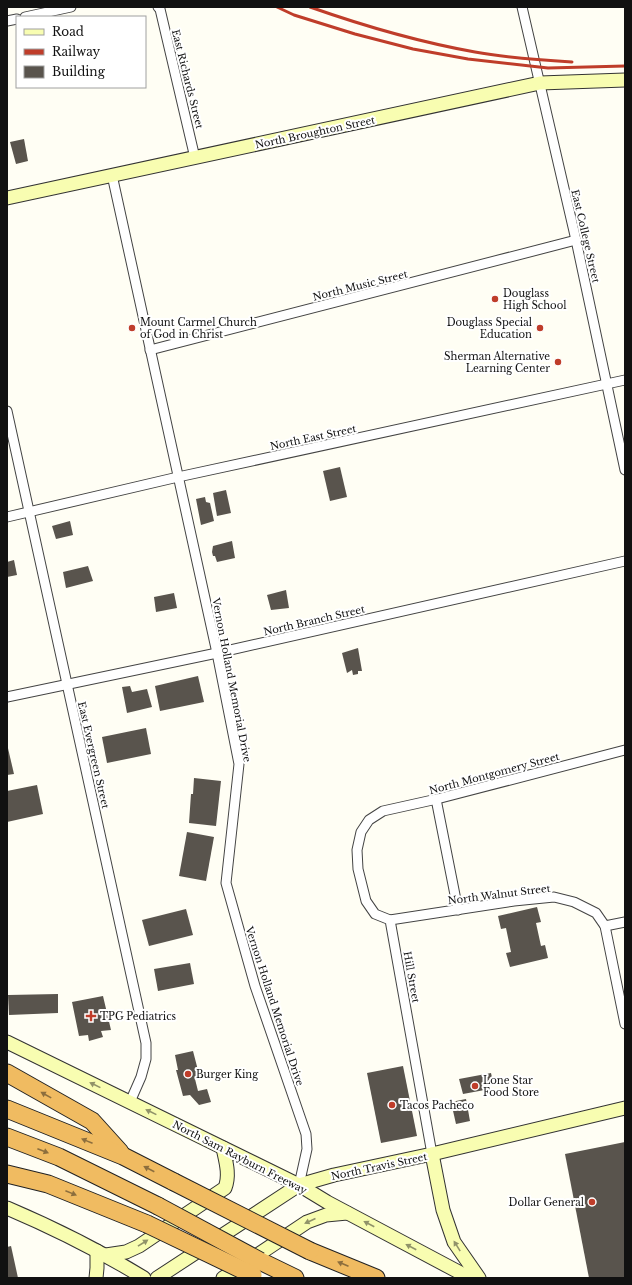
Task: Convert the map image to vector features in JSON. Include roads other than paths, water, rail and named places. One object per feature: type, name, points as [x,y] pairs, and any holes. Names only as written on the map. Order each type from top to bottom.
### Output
[{"type":"highway","points":[[7,1073],[92,1121],[123,1156]]},
{"type":"highway","points":[[7,1109],[123,1156],[310,1251],[376,1278]]},
{"type":"highway","points":[[7,1137],[59,1157],[158,1206],[258,1271]]},
{"type":"highway","points":[[7,1174],[48,1184],[148,1224],[258,1271],[295,1278]]},
{"type":"main road","name":"North Broughton Street","points":[[7,198],[540,83],[625,80]]},
{"type":"main road","name":"North Sam Rayburn Freeway","points":[[7,1042],[299,1185],[347,1213],[470,1278]]},
{"type":"main road","name":"North Travis Street","points":[[157,1278],[299,1185],[334,1175],[621,1110]]},
{"type":"main road","points":[[102,1253],[126,1252],[139,1246],[225,1188],[228,1174],[223,1148]]},
{"type":"main road","points":[[432,1154],[443,1210],[454,1242],[479,1278]]},
{"type":"main road","points":[[7,1208],[102,1253],[144,1278]]},
{"type":"main road","points":[[223,1278],[307,1222],[326,1215],[347,1213]]},
{"type":"main road","points":[[96,1278],[97,1268],[102,1253]]},
{"type":"street","points":[[30,16],[71,7]]},
{"type":"street","name":"East Richards Street","points":[[158,7],[160,10],[195,158]]},
{"type":"street","name":"East College Street","points":[[522,7],[576,240],[608,384],[625,470]]},
{"type":"street","name":"Vernon Holland Memorial Drive","points":[[112,175],[218,653],[239,764],[226,883],[255,986],[306,1134],[307,1149],[299,1185]]},
{"type":"street","name":"North Music Street","points":[[150,350],[576,240]]},
{"type":"street","name":"North East Street","points":[[7,516],[625,380]]},
{"type":"street","name":"East Evergreen Street","points":[[7,411],[146,1043],[146,1059],[130,1102]]},
{"type":"street","name":"North Branch Street","points":[[7,697],[218,653],[625,561]]},
{"type":"street","name":"North Montgomery Street","points":[[390,920],[375,914],[366,900],[358,869],[357,850],[361,832],[369,820],[383,811],[436,799],[625,750]]},
{"type":"street","points":[[436,799],[458,910]]},
{"type":"street","name":"North Walnut Street","points":[[390,920],[514,901],[554,897],[574,902],[596,913],[605,926]]},
{"type":"street","name":"Hill Street","points":[[390,920],[432,1154]]},
{"type":"street","points":[[625,922],[605,926],[625,1024]]},
{"type":"railway","points":[[277,7],[294,15],[355,34],[413,49],[468,59],[548,68],[625,66]]},
{"type":"railway","points":[[310,7],[392,33],[454,48],[535,60],[572,62]]},
{"type":"place","name":"Douglass High School","points":[[495,299]]},
{"type":"place","name":"Mount Carmel Church of God in Christ","points":[[132,328]]},
{"type":"place","name":"Douglass Special Education","points":[[540,328]]},
{"type":"place","name":"Sherman Alternative Learning Center","points":[[558,362]]},
{"type":"place","name":"TPG Pediatrics","points":[[91,1016]]},
{"type":"place","name":"Burger King","points":[[188,1074]]},
{"type":"place","name":"Lone Star Food Store","points":[[475,1086]]},
{"type":"place","name":"Tacos Pacheco","points":[[392,1105]]},
{"type":"place","name":"Dollar General","points":[[592,1202]]}]
